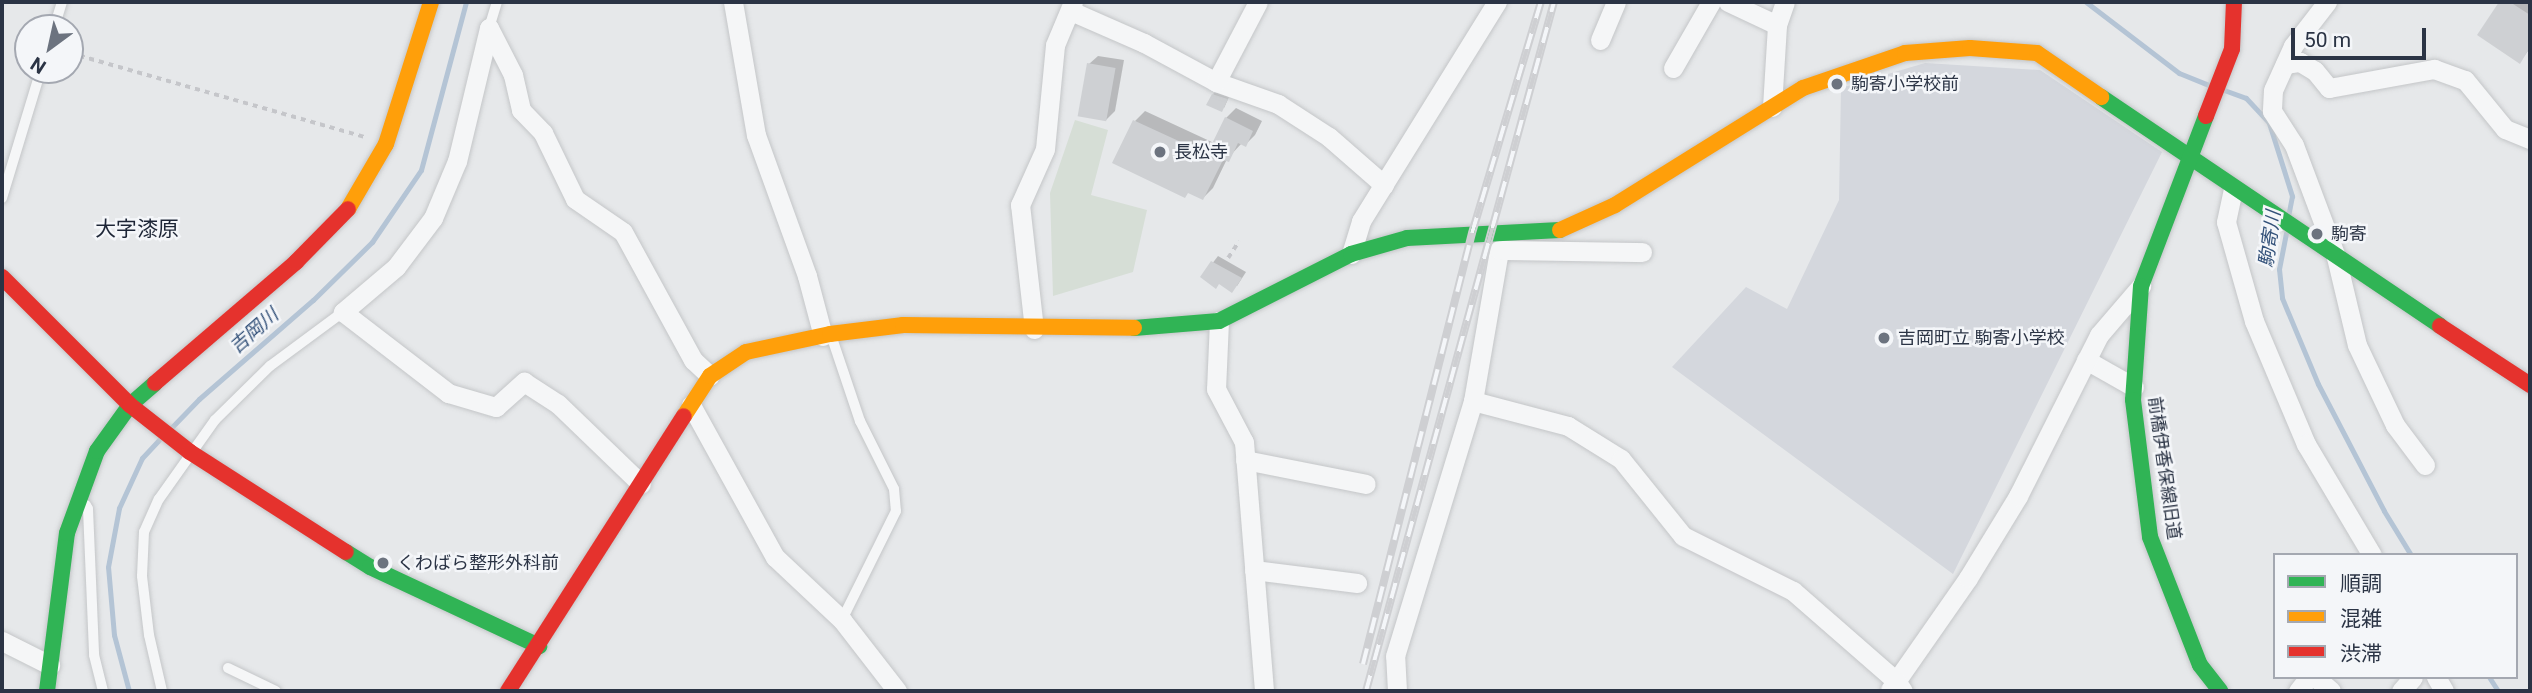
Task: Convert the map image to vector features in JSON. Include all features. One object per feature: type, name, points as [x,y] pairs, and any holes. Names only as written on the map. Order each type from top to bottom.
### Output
[{"type":"street","points":[[47,691],[67,533],[97,451],[130,405],[296,262],[354,203],[386,144],[431,2]]},
{"type":"street","points":[[733,2],[756,135],[827,335]]},
{"type":"street","points":[[1216,82],[1258,2]]},
{"type":"street","points":[[1351,254],[1361,221],[1497,2]]},
{"type":"street","points":[[1600,40],[1616,2]]},
{"type":"street","points":[[1673,68],[1711,2]]},
{"type":"street","points":[[1728,2],[1777,25]]},
{"type":"street","points":[[1772,107],[1777,25],[1785,2]]},
{"type":"street","name":"前橋伊香保線旧道","points":[[2220,691],[2200,664],[2150,537],[2134,387],[2141,286],[2232,49],[2234,2]]},
{"type":"street","points":[[2328,2],[2293,46],[2273,90],[2273,111],[2294,145],[2336,257],[2357,345],[2395,425],[2425,465]]},
{"type":"street","points":[[1034,329],[1020,205],[1045,149],[1055,45],[1072,6],[1216,82],[1278,103],[1329,137],[1384,185]]},
{"type":"street","points":[[489,28],[457,161],[433,218],[396,267],[343,312],[448,393],[496,407],[524,382],[558,404],[641,484]]},
{"type":"street","points":[[489,28],[513,75],[521,110],[543,133],[575,199],[623,232],[693,360],[710,376]]},
{"type":"street","points":[[508,691],[710,376],[746,352],[827,335],[903,325],[1117,330],[1219,321],[1351,254],[1407,238],[1550,232],[1569,228],[1615,205],[1803,88],[1905,53],[1970,48],[2037,52],[2232,189],[2530,385]]},
{"type":"street","points":[[2285,64],[2300,62],[2315,71],[2329,88],[2434,69],[2465,80],[2505,129],[2530,139]]},
{"type":"street","points":[[2232,189],[2226,222],[2254,321],[2306,444],[2371,553]]},
{"type":"street","points":[[1567,251],[1569,228]]},
{"type":"street","points":[[1397,691],[1395,656],[1473,401],[1499,250],[1642,251]]},
{"type":"street","points":[[2,277],[130,405],[187,450],[284,515],[370,567],[539,646]]},
{"type":"street","points":[[1473,401],[1568,426],[1621,459],[1683,537],[1793,591],[1896,688],[2018,496],[2099,335],[2141,286]]},
{"type":"street","points":[[1219,321],[1216,389],[1244,442],[1264,691]]},
{"type":"street","points":[[2086,360],[2134,387]]},
{"type":"street","points":[[691,405],[775,557],[842,620],[897,691]]},
{"type":"street","points":[[1245,460],[1366,484]]},
{"type":"street","points":[[1254,570],[1357,583]]},
{"type":"street","points":[[2,641],[50,665]]},
{"type":"street","points":[[2315,679],[2331,691]]},
{"type":"lane","points":[[489,28],[498,2]]},
{"type":"lane","points":[[2,198],[37,84]]},
{"type":"lane","points":[[162,691],[149,635],[142,576],[144,532],[159,499],[187,450],[215,420],[270,366],[343,312]]},
{"type":"lane","points":[[827,335],[860,421],[894,489],[896,511],[842,620]]},
{"type":"lane","points":[[80,497],[88,509],[94,655],[103,691]]},
{"type":"lane","points":[[228,668],[276,691]]},
{"type":"path","points":[[84,56],[386,144]]},
{"type":"path","points":[[1228,258],[1239,241]]},
{"type":"shaded area","name":"吉岡町立 駒寄小学校","points":[[1925,63],[2040,70],[2162,152],[1953,574],[1672,367],[1746,287],[1787,309],[1839,200],[1841,88]]},
{"type":"shaded area","points":[[1075,120],[1108,130],[1091,195],[1147,210],[1133,272],[1053,296],[1050,193]]},
{"type":"building","points":[[2499,2],[2510,2],[2530,15],[2530,47],[2520,64],[2477,35]]},
{"type":"building","points":[[1087,63],[1116,68],[1106,121],[1078,116]]},
{"type":"building","points":[[1212,94],[1228,99],[1222,112],[1206,105]]},
{"type":"building","name":"長松寺","points":[[1225,117],[1253,131],[1246,147],[1238,143],[1229,162],[1223,160],[1203,200],[1188,193],[1185,198],[1112,163],[1133,120],[1207,154]]},
{"type":"building","points":[[1211,261],[1242,278],[1232,293],[1219,284],[1216,289],[1200,277]]},
{"type":"waterway","name":"吉岡川","points":[[171,428],[199,399],[313,300],[372,242],[421,170],[466,2]]},
{"type":"waterway","name":"駒寄川","points":[[2086,2],[2179,73],[2208,85]]},
{"type":"waterway","name":"駒寄川","points":[[2224,90],[2246,98],[2269,123],[2292,196],[2288,216]]},
{"type":"waterway","name":"駒寄川","points":[[2286,233],[2279,269],[2282,298],[2318,384],[2384,511],[2410,553]]},
{"type":"waterway","name":"吉岡川","points":[[129,691],[114,635],[108,567],[119,508],[142,458],[159,440]]},
{"type":"waterway","name":"駒寄川","points":[[2490,679],[2498,691]]},
{"type":"railway","points":[[1363,664],[1472,233],[1541,2]]},
{"type":"railway","points":[[1366,691],[1554,2]]},
{"type":"traffic: fast","points":[[2101,97],[2440,326]]},
{"type":"traffic: fast","points":[[2206,116],[2141,286],[2133,400],[2150,537],[2200,665],[2220,691]]},
{"type":"traffic: fast","points":[[1134,328],[1219,321],[1351,254],[1407,238],[1560,230]]},
{"type":"traffic: fast","points":[[47,691],[67,533],[97,451],[130,405],[155,383]]},
{"type":"traffic: fast","points":[[346,552],[370,567],[539,646]]},
{"type":"traffic: slow","points":[[348,209],[386,144],[431,2]]},
{"type":"traffic: slow","points":[[1560,230],[1615,205],[1803,88],[1905,53],[1970,48],[2037,53],[2101,97]]},
{"type":"traffic: slow","points":[[684,416],[710,376],[746,352],[830,334],[903,325],[1134,328]]},
{"type":"traffic: jam","points":[[2206,116],[2232,49],[2234,2]]},
{"type":"traffic: jam","points":[[155,383],[296,262],[348,209]]},
{"type":"traffic: jam","points":[[2,277],[130,405],[190,452],[346,552]]},
{"type":"traffic: jam","points":[[2440,326],[2530,385]]},
{"type":"traffic: jam","points":[[508,691],[684,416]]},
{"type":"place","name":"駒寄小学校前","points":[[1837,84]]},
{"type":"place","name":"長松寺","points":[[1160,152]]},
{"type":"place","name":"駒寄","points":[[2317,234]]},
{"type":"place","name":"吉岡町立 駒寄小学校","points":[[1884,338]]},
{"type":"place","name":"くわばら整形外科前","points":[[383,563]]},
{"type":"district","name":"大字漆原","points":[[137,229]]}]
